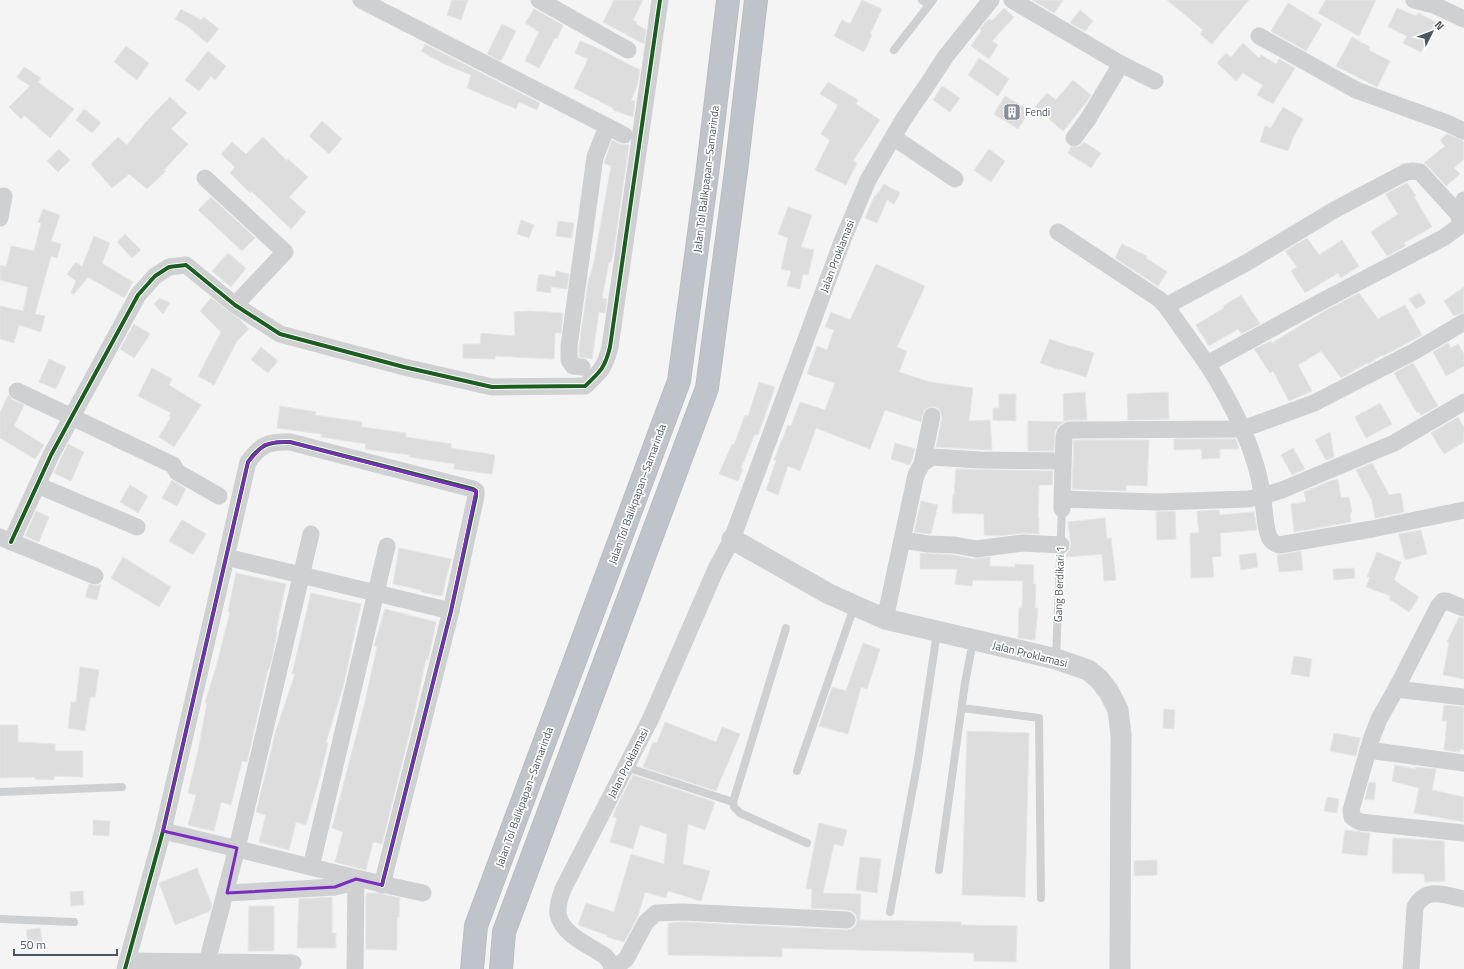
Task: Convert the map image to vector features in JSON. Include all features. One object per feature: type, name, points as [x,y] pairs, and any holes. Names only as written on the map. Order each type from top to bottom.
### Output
[{"type":"highway","name":"Jalan Tol Balikpapan–Samarinda","points":[[472,969],[476,926],[679,381],[708,167],[728,0]]},
{"type":"highway","points":[[501,969],[504,932],[706,388],[736,171],[756,0]]},
{"type":"street","points":[[361,0],[624,135]]},
{"type":"street","points":[[539,0],[628,50]]},
{"type":"street","points":[[95,576],[5,540],[37,485],[51,455],[138,295],[155,276],[169,267],[186,265],[235,305],[280,334],[404,367],[492,387],[585,386],[601,372],[608,359],[610,347],[660,0]]},
{"type":"street","name":"Jalan Proklamasi","points":[[612,969],[610,962],[605,956],[569,933],[562,925],[558,913],[558,904],[563,889],[650,718],[716,569],[732,539],[843,239],[868,180],[893,137],[946,56],[992,0]]},
{"type":"street","points":[[1012,0],[1121,64],[1155,81]]},
{"type":"street","points":[[1414,0],[1435,3],[1464,19]]},
{"type":"street","points":[[1259,36],[1356,90],[1447,123],[1464,131]]},
{"type":"street","points":[[1074,138],[1088,119],[1121,64]]},
{"type":"street","points":[[582,367],[573,366],[569,360],[570,346],[595,157],[607,126]]},
{"type":"street","points":[[893,137],[955,179]]},
{"type":"street","points":[[1166,306],[1246,263],[1336,209],[1406,172],[1420,172],[1448,205],[1462,208],[1460,226],[1443,238],[1206,364]]},
{"type":"street","points":[[205,178],[285,252],[235,305]]},
{"type":"street","points":[[0,218],[4,196]]},
{"type":"street","points":[[1058,232],[1153,294],[1166,306],[1206,364],[1217,380],[1242,429],[1253,457],[1270,540],[1279,545],[1372,529],[1464,510]]},
{"type":"street","points":[[1464,322],[1415,351],[1314,404],[1242,429],[1069,430],[1065,433],[1064,437],[1062,504],[1248,499],[1262,496],[1314,478],[1394,443],[1464,402]]},
{"type":"street","points":[[17,391],[173,465],[177,472],[219,496]]},
{"type":"street","points":[[885,619],[916,475],[922,464],[932,416]]},
{"type":"street","points":[[293,962],[207,965],[126,965],[163,831],[248,462],[255,452],[264,445],[276,442],[290,442],[476,491],[451,611],[382,885]]},
{"type":"street","points":[[922,464],[932,457],[980,460],[1063,461]]},
{"type":"street","points":[[37,485],[137,527]]},
{"type":"street","points":[[207,965],[238,848],[311,534]]},
{"type":"street","name":"Jalan Proklamasi","points":[[732,539],[829,594],[885,619],[973,641],[1056,659],[1088,670],[1099,679],[1109,692],[1118,710],[1120,735],[1120,969]]},
{"type":"street","points":[[902,540],[928,544],[955,545],[976,549],[1023,543],[1061,545]]},
{"type":"street","points":[[311,867],[387,546]]},
{"type":"street","points":[[226,557],[451,611]]},
{"type":"street","points":[[1464,608],[1446,601],[1440,604],[1379,719],[1368,750],[1351,810],[1352,817],[1360,822],[1464,833]]},
{"type":"street","points":[[1396,689],[1464,697]]},
{"type":"street","points":[[1368,750],[1464,762]]},
{"type":"street","points":[[163,831],[238,848],[356,879],[423,893]]},
{"type":"street","points":[[227,893],[335,887],[348,884],[356,879]]},
{"type":"street","points":[[355,969],[356,879]]},
{"type":"street","points":[[1411,969],[1415,907],[1419,901],[1424,896],[1434,894],[1464,899]]},
{"type":"street","points":[[612,969],[626,959],[646,922],[656,913],[683,912],[847,920]]},
{"type":"lane","points":[[894,50],[931,2],[922,0]]},
{"type":"lane","name":"Gang Berdikari 1","points":[[1056,659],[1062,504]]},
{"type":"lane","points":[[797,771],[854,606]]},
{"type":"lane","points":[[786,628],[733,802],[734,807],[740,813],[807,843]]},
{"type":"lane","points":[[890,912],[918,760],[937,632]]},
{"type":"lane","points":[[939,870],[973,641]]},
{"type":"lane","points":[[962,708],[1039,718],[1042,898]]},
{"type":"lane","points":[[626,767],[733,802]]},
{"type":"lane","points":[[0,792],[122,787]]},
{"type":"lane","points":[[0,919],[74,922]]},
{"type":"highlighted area","points":[[276,442],[290,442],[476,491],[451,611],[382,885],[356,879],[335,887],[227,893],[237,848],[163,831],[248,462],[264,445]]},
{"type":"building","points":[[452,0],[468,0],[461,20],[447,15]]},
{"type":"building","points":[[614,0],[643,0],[633,20],[637,22],[636,24],[646,30],[644,44],[603,22]]},
{"type":"building","points":[[862,0],[882,9],[870,34],[872,35],[864,52],[834,36],[842,20],[850,24]]},
{"type":"building","points":[[1032,0],[1063,0],[1054,13]]},
{"type":"building","points":[[1167,0],[1249,0],[1212,44],[1200,34],[1203,30]]},
{"type":"building","points":[[1326,0],[1376,0],[1359,36],[1318,13]]},
{"type":"building","points":[[1288,3],[1322,24],[1306,51],[1271,31]]},
{"type":"building","points":[[1004,8],[1014,17],[992,41],[998,45],[989,59],[971,46],[982,30],[980,29],[989,19],[992,21]]},
{"type":"building","points":[[1397,8],[1416,16],[1418,13],[1436,22],[1421,52],[1403,43],[1407,36],[1388,27]]},
{"type":"building","points":[[181,9],[201,20],[204,17],[219,29],[207,43],[187,26],[175,19]]},
{"type":"building","points":[[534,9],[563,25],[557,39],[555,38],[539,68],[525,61],[539,32],[525,23]]},
{"type":"building","points":[[1080,10],[1093,21],[1085,31],[1070,23]]},
{"type":"building","points":[[502,24],[516,31],[501,61],[487,54]]},
{"type":"building","points":[[1352,37],[1370,47],[1369,50],[1390,61],[1377,87],[1336,66]]},
{"type":"building","points":[[580,41],[640,70],[637,86],[631,100],[635,101],[633,117],[613,110],[613,108],[574,88],[588,59],[575,53]]},
{"type":"building","points":[[1243,43],[1259,58],[1261,55],[1276,64],[1279,59],[1295,68],[1273,104],[1257,95],[1263,85],[1243,73],[1236,81],[1217,63],[1226,53],[1231,57]]},
{"type":"building","points":[[425,44],[540,103],[537,110],[519,102],[516,109],[467,88],[471,75],[442,63],[421,51]]},
{"type":"building","points":[[126,46],[149,63],[137,80],[114,62]]},
{"type":"building","points":[[208,51],[226,66],[215,80],[211,76],[199,91],[185,80]]},
{"type":"building","points":[[979,58],[1009,79],[998,96],[968,75]]},
{"type":"building","points":[[24,67],[41,78],[38,82],[74,109],[50,138],[24,115],[21,119],[9,107],[30,86],[17,77]]},
{"type":"building","points":[[1073,80],[1091,95],[1063,131],[1035,107],[1047,93],[1056,100]]},
{"type":"building","points":[[828,82],[858,100],[856,104],[880,120],[853,161],[857,163],[846,185],[815,170],[830,140],[821,134],[838,105],[820,94]]},
{"type":"building","points":[[942,86],[960,98],[950,112],[933,100]]},
{"type":"building","name":"Fendi","points":[[1005,96],[1030,111],[1018,129],[994,114]]},
{"type":"building","points":[[170,97],[187,113],[171,129],[188,144],[164,170],[166,171],[147,189],[129,174],[112,188],[91,164],[118,137],[127,145],[145,123]]},
{"type":"building","points":[[1283,107],[1303,119],[1288,151],[1260,142],[1265,126],[1271,128]]},
{"type":"building","points":[[84,109],[101,123],[92,133],[76,120]]},
{"type":"building","points":[[322,121],[342,139],[329,154],[309,136]]},
{"type":"building","points":[[1447,134],[1462,140],[1464,143],[1464,159],[1454,168],[1460,174],[1446,186],[1424,163],[1445,146],[1440,140]]},
{"type":"building","points":[[263,137],[287,161],[288,159],[308,177],[289,197],[306,212],[291,229],[251,191],[250,193],[230,173],[235,167],[221,154],[232,142],[246,154]]},
{"type":"building","points":[[612,140],[620,144],[629,145],[614,248],[611,263],[609,262],[602,298],[607,299],[605,313],[599,312],[592,359],[579,357],[579,347],[589,277],[594,261],[611,166],[604,163]]},
{"type":"building","points":[[1084,142],[1101,153],[1091,168],[1068,153],[1071,147],[1078,147]]},
{"type":"building","points":[[59,149],[70,160],[58,172],[47,161]]},
{"type":"building","points":[[989,149],[1005,161],[991,182],[974,170]]},
{"type":"building","points":[[1407,183],[1416,196],[1414,197],[1432,227],[1404,243],[1406,246],[1387,256],[1371,232],[1398,214],[1385,194]]},
{"type":"building","points":[[884,184],[900,193],[894,204],[887,200],[877,223],[865,218],[875,195],[876,196]]},
{"type":"building","points":[[211,197],[255,238],[242,251],[198,210]]},
{"type":"building","points":[[788,207],[812,215],[801,247],[814,250],[808,275],[803,274],[800,289],[787,286],[791,271],[781,269],[788,238],[778,234]]},
{"type":"building","points":[[43,209],[60,215],[51,241],[61,244],[57,258],[51,256],[35,314],[45,316],[41,332],[19,325],[14,343],[0,339],[0,306],[23,311],[28,287],[0,280],[0,265],[6,267],[11,246],[34,251],[41,223],[38,222]]},
{"type":"building","points":[[521,220],[534,225],[529,238],[517,234]]},
{"type":"building","points":[[558,221],[574,223],[572,238],[556,236]]},
{"type":"building","points":[[125,234],[141,250],[132,258],[117,242]]},
{"type":"building","points":[[94,236],[110,243],[102,263],[133,282],[124,298],[88,277],[74,294],[71,293],[76,281],[67,274],[76,262],[82,267]]},
{"type":"building","points":[[1307,238],[1319,255],[1342,240],[1359,266],[1341,278],[1338,273],[1305,293],[1291,271],[1297,267],[1285,251]]},
{"type":"building","points":[[1122,244],[1147,256],[1146,258],[1167,272],[1158,286],[1115,258]]},
{"type":"building","points":[[228,253],[246,268],[231,287],[212,271]]},
{"type":"building","points":[[876,264],[925,286],[897,347],[907,351],[899,372],[930,382],[973,388],[969,421],[990,420],[992,450],[936,447],[942,418],[939,409],[934,406],[924,410],[921,422],[885,410],[870,449],[816,428],[800,471],[788,466],[778,495],[766,490],[776,461],[774,460],[788,425],[791,426],[800,402],[825,410],[835,383],[807,374],[817,346],[827,350],[834,330],[825,327],[831,312],[850,320]]},
{"type":"building","points":[[556,271],[569,274],[567,289],[551,287],[551,293],[536,291],[539,274],[555,277]]},
{"type":"building","points":[[1464,287],[1464,312],[1454,316],[1444,301]]},
{"type":"building","points":[[1359,293],[1378,319],[1405,305],[1422,335],[1341,378],[1321,351],[1298,365],[1312,391],[1289,401],[1273,371],[1270,373],[1254,349],[1271,341],[1272,343],[1323,312]]},
{"type":"building","points":[[1420,293],[1426,303],[1416,309],[1409,299]]},
{"type":"building","points":[[1241,295],[1260,324],[1241,334],[1238,329],[1209,346],[1196,325],[1224,308],[1223,306]]},
{"type":"building","points":[[160,298],[170,303],[163,314],[154,304]]},
{"type":"building","points":[[211,298],[240,320],[249,329],[237,341],[214,385],[198,376],[221,332],[200,311]]},
{"type":"building","points":[[530,311],[563,313],[561,333],[555,333],[554,359],[495,356],[495,359],[463,358],[463,344],[480,344],[481,333],[515,336],[514,312]]},
{"type":"building","points":[[134,324],[150,334],[134,358],[120,349]]},
{"type":"building","points":[[1050,339],[1094,353],[1086,377],[1040,363]]},
{"type":"building","points":[[1448,343],[1451,348],[1458,344],[1464,354],[1464,366],[1446,376],[1433,352]]},
{"type":"building","points":[[261,347],[278,361],[268,373],[251,360]]},
{"type":"building","points":[[49,359],[66,367],[56,389],[39,382]]},
{"type":"building","points":[[1413,363],[1438,406],[1421,415],[1419,412],[1417,413],[1394,373]]},
{"type":"building","points":[[152,368],[172,379],[169,385],[201,405],[174,447],[159,437],[171,417],[169,416],[171,413],[138,396]]},
{"type":"building","points":[[759,382],[775,387],[758,435],[755,434],[741,468],[743,469],[738,481],[719,474],[732,444],[734,445],[745,415],[748,416]]},
{"type":"building","points":[[1085,392],[1087,420],[1064,421],[1063,394]]},
{"type":"building","points":[[1168,392],[1169,419],[1128,420],[1127,394]]},
{"type":"building","points":[[999,394],[1016,394],[1016,421],[993,420],[993,408],[999,408]]},
{"type":"building","points":[[8,395],[13,400],[24,405],[14,426],[44,445],[35,459],[0,438],[0,413]]},
{"type":"building","points":[[1380,403],[1392,424],[1366,438],[1355,417]]},
{"type":"building","points":[[280,406],[316,412],[315,415],[362,422],[362,427],[406,433],[406,437],[451,444],[451,448],[495,455],[492,474],[454,469],[455,464],[409,457],[410,455],[365,449],[366,444],[321,437],[322,434],[277,428]]},
{"type":"building","points":[[1458,417],[1464,427],[1464,442],[1444,454],[1431,433]]},
{"type":"building","points":[[1028,421],[1064,422],[1059,425],[1055,431],[1054,451],[1028,451]]},
{"type":"building","points":[[1330,432],[1334,457],[1326,460],[1315,440]]},
{"type":"building","points":[[1174,439],[1236,439],[1239,449],[1220,449],[1220,458],[1202,459],[1201,449],[1174,450]]},
{"type":"building","points":[[1074,440],[1149,440],[1147,486],[1126,485],[1126,491],[1072,489]]},
{"type":"building","points":[[895,443],[915,449],[910,465],[891,459]]},
{"type":"building","points":[[68,444],[84,452],[71,481],[54,473]]},
{"type":"building","points":[[1293,448],[1305,469],[1292,475],[1281,455]]},
{"type":"building","points":[[1372,463],[1389,495],[1401,493],[1404,512],[1375,518],[1372,501],[1356,470]]},
{"type":"building","points":[[956,469],[1053,471],[1052,485],[1039,485],[1039,534],[1023,533],[999,536],[984,535],[984,514],[952,513]]},
{"type":"building","points":[[1338,479],[1341,498],[1349,497],[1352,512],[1350,513],[1351,522],[1294,532],[1291,504],[1306,502],[1304,492]]},
{"type":"building","points":[[172,480],[186,489],[177,506],[162,498]]},
{"type":"building","points":[[130,485],[148,496],[138,513],[120,502]]},
{"type":"building","points":[[921,501],[938,505],[931,534],[914,532]]},
{"type":"building","points":[[1219,510],[1220,515],[1254,512],[1257,530],[1220,533],[1221,556],[1212,557],[1214,577],[1191,578],[1190,533],[1199,533],[1197,511]]},
{"type":"building","points":[[36,511],[49,517],[39,542],[25,536]]},
{"type":"building","points":[[1175,511],[1176,539],[1157,540],[1156,512]]},
{"type":"building","points":[[1105,518],[1107,539],[1111,538],[1116,580],[1104,581],[1102,554],[1066,557],[1066,554],[1071,546],[1068,522]]},
{"type":"building","points":[[182,520],[206,534],[193,555],[169,541]]},
{"type":"building","points":[[1421,530],[1427,554],[1405,560],[1399,534]]},
{"type":"building","points":[[399,548],[451,559],[442,596],[393,584]]},
{"type":"building","points":[[1301,551],[1303,570],[1279,572],[1277,555]]},
{"type":"building","points":[[1377,552],[1401,562],[1394,580],[1419,597],[1409,612],[1389,599],[1391,596],[1366,587],[1370,577],[1367,577]]},
{"type":"building","points":[[920,553],[954,555],[974,559],[990,557],[990,566],[1015,567],[1015,564],[1034,565],[1033,584],[1036,584],[1035,608],[1038,608],[1035,640],[1018,638],[1019,608],[1022,608],[1023,581],[973,580],[972,586],[955,584],[957,569],[920,569]]},
{"type":"building","points":[[1256,553],[1258,567],[1241,570],[1239,555]]},
{"type":"building","points":[[123,557],[171,587],[159,607],[111,578]]},
{"type":"building","points":[[1354,568],[1355,578],[1334,580],[1333,569]]},
{"type":"building","points":[[236,573],[286,584],[276,631],[273,654],[268,669],[247,762],[242,761],[231,805],[221,802],[214,831],[188,825],[196,795],[188,793],[198,751],[207,703],[205,703],[230,612],[228,612]]},
{"type":"building","points":[[89,584],[96,586],[101,584],[97,600],[85,597]]},
{"type":"building","points":[[311,593],[361,604],[343,687],[326,742],[328,743],[306,825],[296,822],[289,850],[259,842],[266,815],[256,812],[276,730],[295,674],[292,674]]},
{"type":"building","points":[[385,609],[436,622],[428,660],[426,659],[413,719],[382,844],[373,842],[366,870],[335,862],[343,832],[332,828],[365,702],[377,647],[374,646]]},
{"type":"building","points":[[1459,617],[1464,618],[1464,679],[1443,675],[1449,643],[1447,642]]},
{"type":"building","points":[[863,643],[880,649],[867,689],[861,687],[848,734],[819,726],[832,687],[846,691]]},
{"type":"building","points":[[1294,656],[1312,659],[1309,677],[1291,674]]},
{"type":"building","points":[[80,667],[99,670],[95,697],[90,697],[85,731],[68,728],[71,702],[76,702]]},
{"type":"building","points":[[1444,705],[1464,707],[1464,750],[1460,749],[1460,752],[1444,750],[1447,721],[1442,721]]},
{"type":"building","points":[[1164,709],[1175,710],[1174,729],[1163,728]]},
{"type":"building","points":[[665,722],[716,742],[722,727],[740,734],[716,791],[643,767],[653,742],[657,743]]},
{"type":"building","points":[[0,725],[18,725],[18,742],[55,744],[55,751],[83,751],[83,777],[54,776],[54,780],[35,779],[35,777],[0,778]]},
{"type":"building","points":[[967,731],[1029,733],[1025,897],[962,895]]},
{"type":"building","points":[[1334,733],[1360,738],[1356,756],[1330,751]]},
{"type":"building","points":[[1395,765],[1415,769],[1416,767],[1436,769],[1432,790],[1464,797],[1464,822],[1414,813],[1419,788],[1392,781]]},
{"type":"building","points":[[633,775],[715,802],[705,830],[688,824],[683,864],[710,871],[701,901],[668,891],[666,898],[645,892],[638,916],[624,942],[607,937],[607,935],[578,925],[586,903],[614,912],[631,854],[664,864],[667,834],[640,825],[633,849],[610,842],[617,818],[613,817]]},
{"type":"building","points":[[1369,782],[1376,783],[1374,800],[1365,799]]},
{"type":"building","points":[[1327,797],[1339,799],[1337,813],[1324,811]]},
{"type":"building","points":[[93,820],[110,821],[109,836],[93,835]]},
{"type":"building","points":[[819,823],[847,830],[843,846],[834,844],[823,893],[861,894],[860,920],[961,922],[961,925],[1017,926],[1016,962],[974,961],[974,953],[782,948],[782,957],[668,955],[668,923],[683,922],[847,930],[852,929],[856,925],[857,920],[856,915],[852,911],[811,908],[812,889],[806,888]]},
{"type":"building","points":[[1345,830],[1370,833],[1367,856],[1342,853]]},
{"type":"building","points":[[1393,838],[1444,841],[1445,881],[1425,882],[1424,874],[1392,873]]},
{"type":"building","points":[[860,857],[881,859],[877,893],[856,890]]},
{"type":"building","points":[[1157,860],[1157,875],[1134,876],[1134,861]]},
{"type":"building","points":[[197,868],[212,905],[210,911],[175,925],[159,883]]},
{"type":"building","points":[[83,891],[84,905],[71,906],[70,892]]},
{"type":"building","points":[[366,893],[377,893],[400,898],[399,917],[397,917],[397,950],[366,949]]},
{"type":"building","points":[[332,897],[332,933],[336,933],[336,948],[297,948],[299,899]]},
{"type":"building","points":[[249,906],[274,906],[274,951],[248,951]]},
{"type":"building","points":[[40,928],[43,946],[29,948],[26,930]]},
{"type":"cycle path","points":[[11,542],[51,455],[138,295],[155,276],[169,267],[186,265],[235,305],[280,334],[404,367],[492,387],[585,386],[595,377],[604,365],[610,347],[660,0]]},
{"type":"cycle path","points":[[125,969],[163,831],[248,462],[261,448],[271,443],[290,442],[476,491],[451,611],[382,885]]},
{"type":"place","name":"Fendi","points":[[1012,112]]}]
